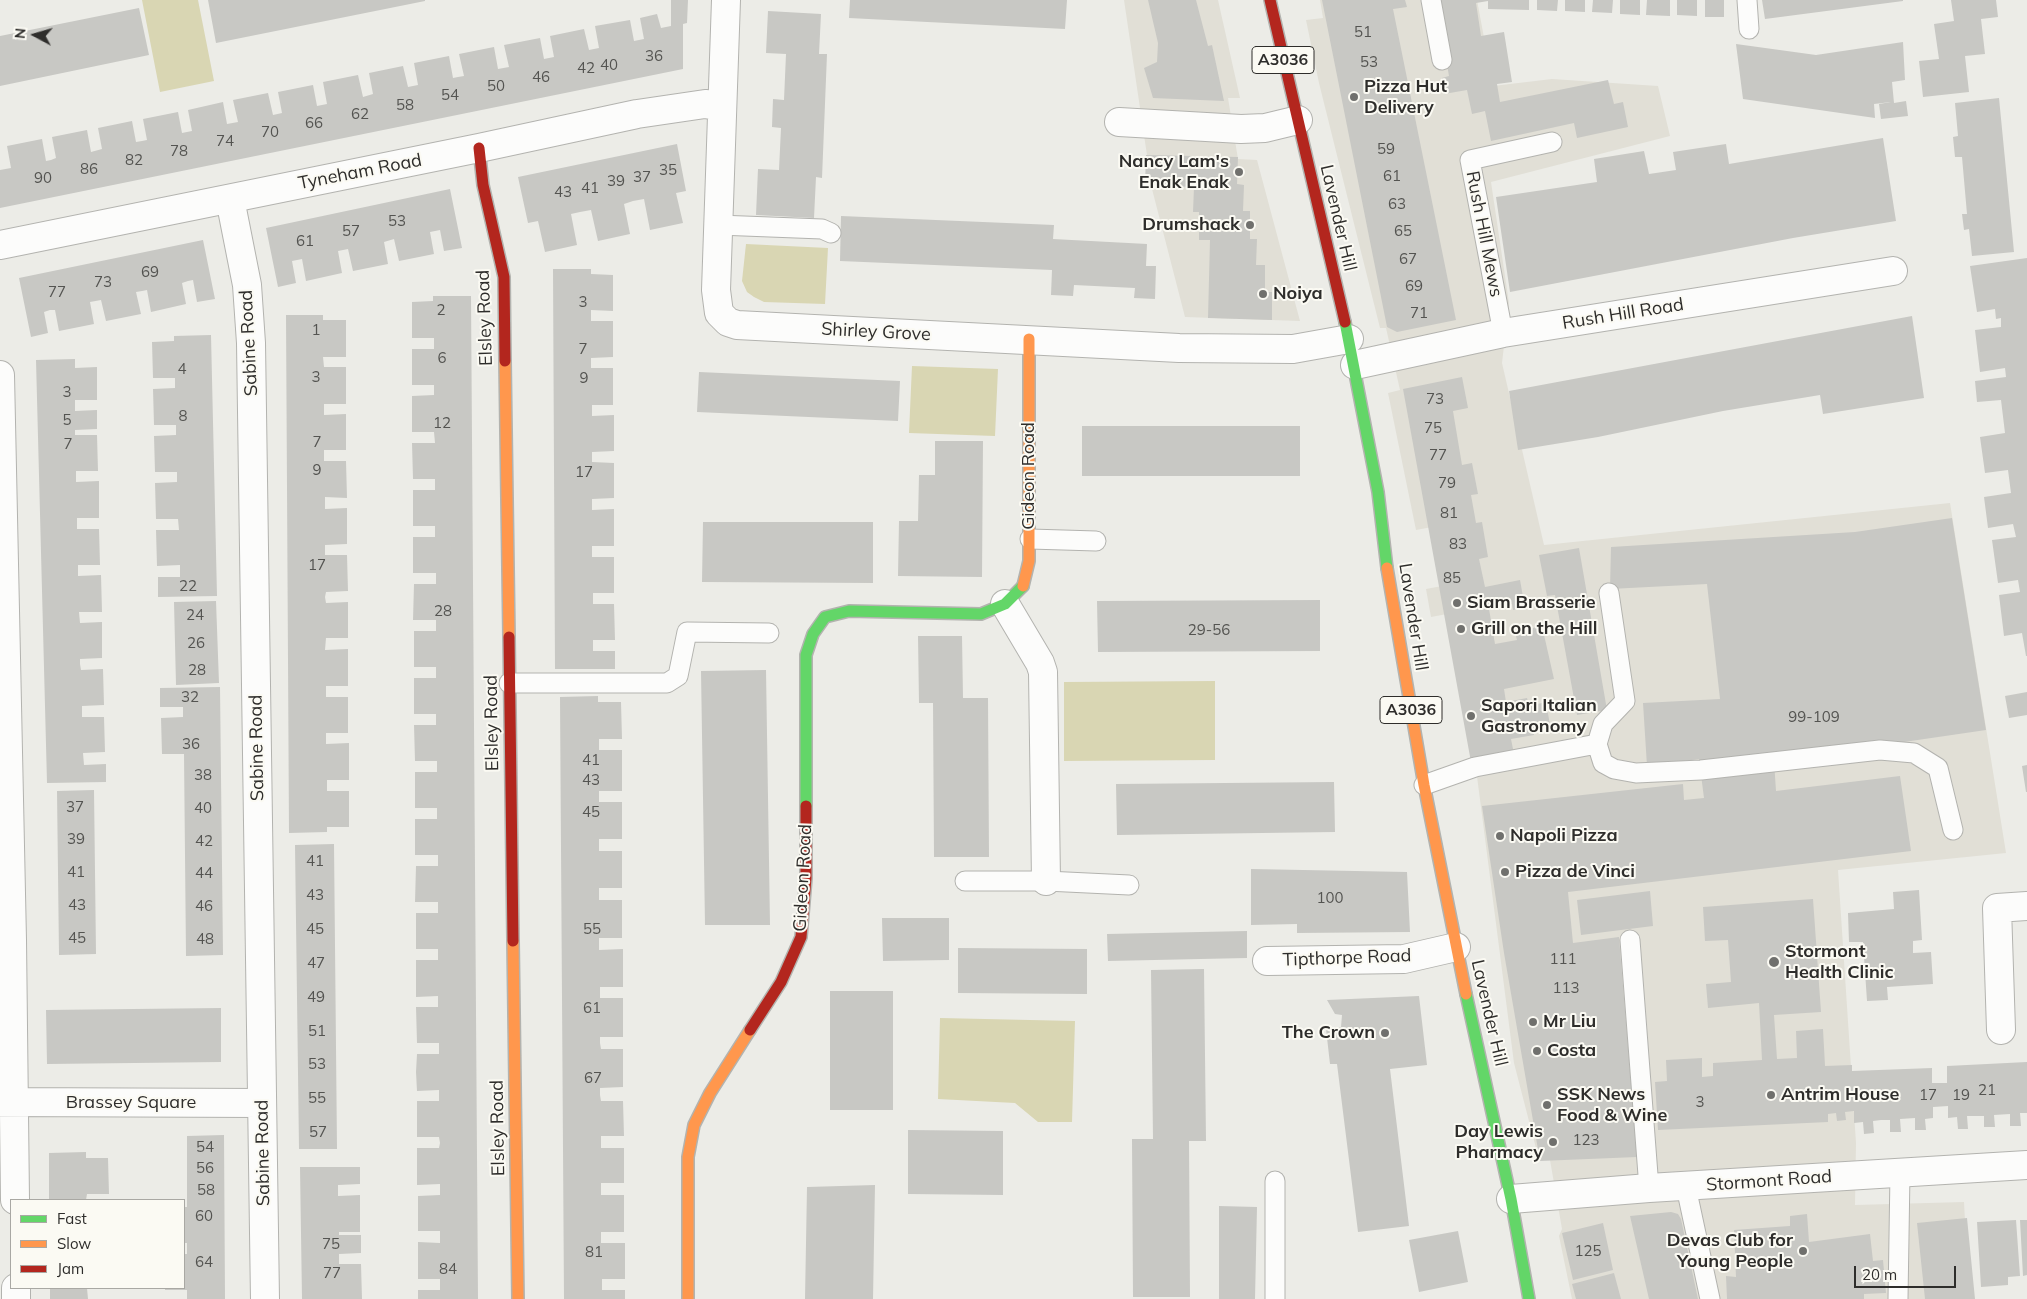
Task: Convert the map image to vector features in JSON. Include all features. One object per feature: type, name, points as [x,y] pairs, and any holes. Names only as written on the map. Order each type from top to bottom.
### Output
[{"type":"street","name":"Shirley Grove","points":[[726,0],[716,290],[719,314],[728,322],[737,325],[1179,348],[1352,352]]},
{"type":"street","name":"Lavender Hill","points":[[1270,0],[1352,352],[1424,785],[1456,947],[1511,1199],[1529,1299]]},
{"type":"street","name":"Tyneham Road","points":[[0,245],[479,148],[636,114],[705,104],[721,106]]},
{"type":"street","points":[[1119,122],[1241,129],[1265,128],[1298,120]]},
{"type":"street","name":"Elsley Road","points":[[479,148],[483,184],[504,277],[518,1299]]},
{"type":"street","name":"Sabine Road","points":[[230,199],[247,285],[251,344],[265,1299]]},
{"type":"street","name":"Rush Hill Road","points":[[1352,352],[1503,333],[1893,271]]},
{"type":"street","name":"Gideon Road","points":[[688,1299],[688,1157],[694,1126],[710,1093],[781,982],[801,937],[806,878],[806,655],[812,634],[825,617],[849,611],[981,614],[1005,604],[1024,585],[1030,561],[1029,340]]},
{"type":"street","points":[[0,375],[12,940],[7,1102],[15,1199]]},
{"type":"street","points":[[1005,604],[1040,663],[1043,672],[1046,881]]},
{"type":"street","points":[[2001,1030],[1998,908],[2027,906]]},
{"type":"street","name":"Tipthorpe Road","points":[[1267,961],[1404,959],[1456,947]]},
{"type":"street","name":"Brassey Square","points":[[7,1102],[262,1103]]},
{"type":"street","name":"Stormont Road","points":[[1511,1199],[1649,1188],[2027,1164]]},
{"type":"lane","points":[[1431,0],[1442,60]]},
{"type":"lane","points":[[1747,0],[1749,29]]},
{"type":"lane","name":"Rush Hill Mews","points":[[1503,333],[1470,160],[1552,142]]},
{"type":"lane","points":[[718,226],[822,229],[831,233]]},
{"type":"lane","points":[[1030,539],[1096,541]]},
{"type":"lane","points":[[1609,593],[1625,701],[1603,724],[1597,744],[1603,763],[1614,769],[1636,773],[1701,770],[1880,750],[1914,754],[1938,768],[1953,830]]},
{"type":"lane","points":[[509,683],[667,683],[678,676],[687,632],[769,633]]},
{"type":"lane","points":[[1424,785],[1475,767],[1597,744]]},
{"type":"lane","points":[[965,881],[1046,881],[1129,885]]},
{"type":"lane","points":[[1630,940],[1649,1188]]},
{"type":"lane","points":[[1898,1299],[1900,1173]]},
{"type":"lane","points":[[1275,1181],[1276,1299]]},
{"type":"lane","points":[[1686,1186],[1710,1299]]},
{"type":"shaded area","points":[[142,0],[198,0],[214,81],[160,92]]},
{"type":"shaded area","points":[[1124,0],[1218,0],[1240,98],[1228,98],[1238,159],[1257,160],[1300,321],[1185,317],[1152,189]]},
{"type":"shaded area","points":[[1320,0],[1477,0],[1493,86],[1552,79],[1658,86],[1670,136],[1491,182],[1509,303],[1502,363],[1544,545],[1950,503],[2006,853],[1838,870],[1856,1143],[1855,1205],[1964,1202],[1969,1299],[1572,1299],[1559,1236],[1562,1229],[1550,1160],[1539,1160],[1514,1063],[1474,753],[1447,614],[1431,617],[1426,589],[1442,586],[1432,527],[1416,530],[1388,393],[1400,390],[1386,328],[1380,328],[1319,83],[1306,20],[1323,18]]},
{"type":"shaded area","points":[[746,244],[828,248],[825,304],[764,302],[747,292],[742,281]]},
{"type":"shaded area","points":[[912,366],[998,369],[995,436],[909,433]]},
{"type":"shaded area","points":[[1215,681],[1215,760],[1064,761],[1064,682]]},
{"type":"shaded area","points":[[940,1018],[1075,1021],[1072,1122],[1038,1122],[1015,1103],[938,1099]]},
{"type":"building","points":[[208,0],[425,0],[425,1],[216,43]]},
{"type":"building","points":[[671,0],[688,0],[687,23],[683,24],[683,69],[0,208],[0,170],[11,168],[7,146],[42,139],[46,161],[56,158],[52,137],[87,130],[91,152],[102,149],[98,128],[132,121],[136,142],[147,140],[143,119],[178,112],[182,133],[192,131],[188,110],[223,102],[227,124],[238,122],[233,100],[268,93],[273,115],[282,113],[278,92],[313,85],[317,106],[327,104],[323,82],[358,75],[363,97],[373,94],[369,73],[403,66],[408,87],[418,85],[414,63],[449,56],[453,78],[464,76],[459,54],[494,47],[498,69],[509,67],[504,45],[540,38],[544,59],[554,57],[550,36],[584,29],[589,50],[599,48],[595,26],[630,20],[634,41],[644,39],[640,18],[657,14],[661,28],[671,26]]},
{"type":"building","points":[[850,0],[1067,0],[1065,29],[849,18]]},
{"type":"building","points":[[1148,0],[1196,0],[1208,46],[1212,45],[1224,101],[1153,98],[1144,68],[1157,62],[1158,43]]},
{"type":"building","points":[[1322,0],[1405,0],[1407,7],[1393,9],[1456,320],[1397,332],[1387,327]]},
{"type":"building","points":[[1436,0],[1529,0],[1529,10],[1488,9],[1488,1],[1476,3],[1481,36],[1504,32],[1512,82],[1497,84],[1500,102],[1608,80],[1614,104],[1623,102],[1628,127],[1577,138],[1574,123],[1491,141],[1485,111],[1472,114],[1467,90],[1444,94],[1442,78],[1449,76]]},
{"type":"building","points":[[1537,0],[1558,0],[1557,11],[1537,10]]},
{"type":"building","points":[[1565,0],[1585,0],[1585,12],[1565,11]]},
{"type":"building","points":[[1593,0],[1613,0],[1612,13],[1592,12]]},
{"type":"building","points":[[1620,0],[1640,0],[1640,15],[1620,14]]},
{"type":"building","points":[[1647,0],[1670,0],[1670,16],[1646,15]]},
{"type":"building","points":[[1677,0],[1697,0],[1697,16],[1677,15]]},
{"type":"building","points":[[1705,0],[1724,0],[1724,17],[1705,17]]},
{"type":"building","points":[[1762,0],[1903,0],[1903,1],[1765,19]]},
{"type":"building","points":[[1951,0],[1996,0],[1998,17],[1981,19],[1985,54],[1965,56],[1969,92],[1923,97],[1919,61],[1939,59],[1934,24],[1954,21]]},
{"type":"building","points":[[139,8],[149,55],[0,86],[0,36]]},
{"type":"building","points":[[768,11],[821,14],[819,54],[827,54],[822,178],[816,177],[814,218],[756,215],[758,169],[779,170],[781,128],[772,127],[773,99],[784,100],[786,54],[766,53]]},
{"type":"building","points":[[1903,42],[1905,80],[1892,82],[1894,103],[1906,101],[1908,116],[1881,119],[1879,104],[1891,102],[1874,104],[1875,118],[1743,99],[1736,44],[1816,55]]},
{"type":"building","points":[[1999,98],[2014,252],[1972,256],[1969,229],[1964,230],[1962,214],[1967,214],[1962,157],[1955,157],[1953,137],[1958,136],[1955,103]]},
{"type":"building","points":[[1883,138],[1896,221],[1793,238],[1510,292],[1496,197],[1597,182],[1594,159],[1644,151],[1649,174],[1676,170],[1673,152],[1726,144],[1729,164]]},
{"type":"building","points":[[677,144],[686,191],[676,193],[683,223],[650,230],[644,199],[633,201],[624,204],[630,234],[598,241],[591,210],[580,212],[571,214],[577,245],[545,252],[538,221],[528,223],[518,177]]},
{"type":"building","points":[[1146,155],[1238,157],[1237,184],[1244,185],[1243,211],[1250,211],[1250,239],[1257,239],[1256,265],[1265,265],[1265,292],[1272,292],[1272,320],[1208,318],[1210,240],[1199,240],[1199,212],[1193,212],[1194,187],[1145,185]]},
{"type":"building","points":[[450,189],[462,248],[444,251],[440,230],[430,232],[434,254],[399,261],[394,239],[384,242],[388,264],[353,271],[348,249],[338,251],[342,273],[306,281],[302,259],[292,261],[296,283],[278,287],[266,228]]},
{"type":"building","points":[[841,216],[1054,225],[1053,239],[1147,244],[1146,266],[1156,266],[1155,299],[1134,298],[1135,288],[1074,285],[1073,296],[1051,295],[1052,270],[840,261]]},
{"type":"building","points":[[203,240],[215,299],[197,302],[193,280],[188,281],[182,283],[186,304],[151,312],[147,290],[136,292],[141,314],[106,321],[101,300],[90,302],[94,324],[59,331],[55,310],[50,310],[44,312],[48,333],[31,337],[19,278]]},
{"type":"building","points":[[2027,258],[2026,656],[2022,633],[2004,636],[1999,595],[2020,592],[2018,580],[1998,583],[1992,540],[2016,537],[2013,524],[1988,528],[1984,497],[2011,493],[2008,470],[1985,473],[1980,437],[2005,433],[2001,400],[1977,402],[1975,381],[2006,377],[2005,368],[1980,372],[1975,330],[2001,327],[2001,318],[1996,319],[1995,309],[1977,312],[1970,266]]},
{"type":"building","points":[[553,269],[591,269],[591,274],[613,275],[613,311],[591,310],[591,321],[613,321],[613,357],[591,358],[591,368],[613,368],[613,405],[592,405],[592,416],[614,415],[614,451],[592,452],[592,462],[614,463],[614,498],[592,499],[592,510],[614,509],[614,546],[592,546],[592,557],[614,557],[614,593],[593,593],[593,604],[614,604],[615,640],[593,640],[593,651],[615,651],[615,669],[555,669]]},
{"type":"building","points":[[433,296],[471,296],[478,1299],[418,1299],[418,1290],[440,1290],[440,1279],[418,1279],[418,1242],[440,1243],[440,1231],[418,1231],[418,1196],[440,1195],[440,1184],[417,1185],[417,1148],[439,1148],[440,1143],[439,1137],[417,1137],[417,1101],[439,1101],[439,1090],[417,1091],[416,1072],[417,1054],[439,1054],[439,1043],[417,1043],[416,1007],[438,1007],[438,996],[416,997],[416,960],[438,960],[438,949],[416,949],[416,913],[438,913],[438,902],[415,902],[416,866],[438,866],[438,855],[415,855],[415,819],[437,819],[437,808],[415,808],[415,772],[437,772],[437,761],[415,761],[414,725],[436,725],[436,714],[414,714],[414,678],[436,678],[436,667],[414,667],[414,631],[436,631],[436,620],[413,620],[414,584],[436,584],[436,573],[413,573],[413,537],[435,537],[435,526],[413,526],[413,490],[435,490],[435,479],[413,479],[412,443],[435,443],[434,432],[412,432],[412,396],[434,395],[434,385],[412,385],[412,349],[434,349],[434,338],[412,338],[412,302],[433,301]]},
{"type":"building","points":[[286,315],[323,315],[323,320],[346,320],[346,357],[323,357],[324,367],[346,367],[346,404],[324,404],[324,415],[346,414],[346,450],[324,450],[324,461],[346,461],[347,498],[325,497],[325,509],[347,508],[347,544],[325,545],[325,555],[347,555],[348,591],[326,592],[325,597],[326,603],[348,602],[348,638],[326,638],[325,650],[348,649],[348,686],[326,686],[326,697],[348,697],[348,733],[326,733],[326,744],[349,743],[349,780],[327,780],[327,791],[349,791],[349,827],[327,827],[327,832],[289,833]]},
{"type":"building","points":[[1912,316],[1924,398],[1823,414],[1820,395],[1723,411],[1598,437],[1518,450],[1509,391]]},
{"type":"building","points":[[211,335],[217,596],[158,597],[158,577],[180,577],[180,565],[157,566],[156,530],[179,530],[178,519],[156,519],[155,483],[177,482],[177,472],[155,472],[154,436],[176,435],[176,425],[154,425],[153,389],[175,388],[175,378],[153,378],[152,342],[174,341],[174,336]]},
{"type":"building","points":[[75,359],[75,368],[97,367],[97,400],[75,400],[75,411],[97,410],[97,429],[75,430],[75,435],[97,435],[98,471],[76,471],[76,482],[99,481],[99,518],[77,518],[77,529],[99,529],[100,565],[78,565],[78,576],[101,575],[102,612],[79,612],[80,623],[102,622],[102,658],[80,659],[80,664],[81,670],[103,669],[104,705],[82,706],[82,717],[104,717],[105,752],[83,753],[84,765],[106,764],[106,782],[47,783],[36,360]]},
{"type":"building","points":[[699,372],[900,381],[898,421],[697,412]]},
{"type":"building","points":[[1462,377],[1468,408],[1453,411],[1462,465],[1472,463],[1478,494],[1471,495],[1476,523],[1482,522],[1488,557],[1479,559],[1485,587],[1520,580],[1525,608],[1513,610],[1512,604],[1489,609],[1495,644],[1517,640],[1515,632],[1542,626],[1554,679],[1504,689],[1506,702],[1527,698],[1529,706],[1546,702],[1550,725],[1533,728],[1534,735],[1511,739],[1514,754],[1471,762],[1403,389]]},
{"type":"building","points":[[1082,426],[1300,426],[1300,476],[1082,476]]},
{"type":"building","points":[[935,441],[983,441],[982,577],[898,576],[899,521],[918,521],[919,475],[935,475]]},
{"type":"building","points":[[1952,518],[1986,730],[1774,761],[1776,791],[1900,776],[1911,851],[1568,892],[1573,943],[1619,937],[1637,1157],[1540,1161],[1504,953],[1482,806],[1683,784],[1684,800],[1704,798],[1699,759],[1647,766],[1643,703],[1720,699],[1707,584],[1610,589],[1611,547],[1855,532]]},
{"type":"building","points":[[703,522],[873,522],[873,583],[702,582]]},
{"type":"building","points":[[1579,548],[1607,710],[1577,715],[1555,595],[1547,596],[1539,555]]},
{"type":"building","points":[[1320,600],[1320,651],[1098,652],[1097,601]]},
{"type":"building","points":[[216,601],[219,683],[176,685],[174,602]]},
{"type":"building","points":[[918,636],[962,636],[963,698],[988,698],[989,857],[934,857],[933,703],[919,703]]},
{"type":"building","points":[[766,670],[770,925],[705,925],[701,671]]},
{"type":"building","points":[[220,687],[223,955],[186,956],[184,754],[162,754],[161,718],[183,717],[183,707],[160,707],[160,688]]},
{"type":"building","points":[[2027,692],[2027,715],[2009,718],[2005,696]]},
{"type":"building","points":[[598,696],[598,702],[621,702],[622,739],[599,739],[599,750],[622,750],[622,791],[599,791],[599,802],[622,802],[622,839],[599,839],[599,851],[622,851],[622,888],[599,888],[599,900],[622,900],[622,938],[599,938],[599,950],[623,949],[623,987],[600,987],[600,998],[623,998],[623,1037],[600,1037],[600,1043],[601,1049],[623,1049],[623,1087],[600,1088],[600,1095],[601,1101],[623,1101],[624,1136],[601,1136],[601,1148],[624,1148],[624,1183],[601,1183],[601,1195],[624,1195],[624,1232],[601,1232],[601,1243],[625,1243],[625,1279],[602,1279],[602,1290],[625,1290],[625,1299],[564,1299],[560,697]]},
{"type":"building","points":[[2027,765],[2027,792],[2026,792],[2022,766]]},
{"type":"building","points":[[1334,782],[1335,832],[1117,835],[1116,784]]},
{"type":"building","points":[[94,790],[96,954],[59,955],[57,791]]},
{"type":"building","points":[[334,844],[337,1149],[299,1149],[295,845]]},
{"type":"building","points":[[1251,869],[1407,872],[1410,932],[1297,933],[1297,924],[1251,925]]},
{"type":"building","points":[[1919,890],[1922,940],[1913,941],[1913,953],[1931,952],[1933,984],[1887,987],[1888,1000],[1867,1001],[1863,942],[1849,942],[1848,913],[1894,909],[1893,892]]},
{"type":"building","points":[[1650,891],[1653,926],[1581,935],[1577,900]]},
{"type":"building","points":[[1813,899],[1821,1012],[1774,1015],[1777,1059],[1797,1058],[1796,1031],[1823,1029],[1825,1066],[1852,1065],[1852,1071],[1932,1068],[1932,1083],[1947,1083],[1947,1066],[2027,1062],[2027,1113],[2020,1113],[2021,1126],[2010,1126],[2010,1114],[1994,1115],[1995,1127],[1984,1127],[1984,1116],[1967,1116],[1968,1129],[1958,1129],[1957,1117],[1948,1118],[1948,1106],[1933,1107],[1933,1118],[1925,1119],[1926,1130],[1915,1130],[1915,1118],[1900,1119],[1901,1132],[1890,1132],[1890,1120],[1881,1120],[1873,1121],[1874,1133],[1864,1134],[1863,1122],[1854,1123],[1854,1111],[1845,1112],[1846,1120],[1837,1121],[1836,1113],[1828,1114],[1828,1122],[1658,1130],[1655,1082],[1667,1081],[1666,1060],[1702,1058],[1702,1077],[1713,1076],[1713,1063],[1762,1060],[1759,1003],[1708,1008],[1706,984],[1731,982],[1728,940],[1705,941],[1703,907]]},
{"type":"building","points":[[882,918],[949,918],[949,960],[883,961]]},
{"type":"building","points":[[1247,931],[1247,958],[1108,961],[1107,934]]},
{"type":"building","points":[[958,948],[1087,949],[1087,994],[958,993]]},
{"type":"building","points":[[1204,969],[1206,1141],[1189,1141],[1190,1297],[1133,1297],[1132,1139],[1153,1139],[1151,970]]},
{"type":"building","points":[[830,991],[893,991],[893,1110],[830,1110]]},
{"type":"building","points":[[1419,996],[1427,1065],[1390,1069],[1409,1226],[1358,1232],[1337,1064],[1330,1064],[1326,1029],[1341,1027],[1342,1015],[1335,1014],[1327,1000]]},
{"type":"building","points":[[221,1008],[221,1062],[47,1064],[46,1010]]},
{"type":"building","points":[[908,1130],[1003,1131],[1003,1195],[908,1194]]},
{"type":"building","points":[[224,1135],[225,1299],[187,1299],[187,1290],[165,1290],[185,1289],[185,1254],[187,1254],[187,1243],[185,1243],[185,1207],[187,1207],[187,1136]]},
{"type":"building","points":[[86,1152],[86,1158],[108,1158],[109,1194],[87,1194],[86,1199],[49,1199],[49,1153]]},
{"type":"building","points":[[300,1167],[360,1167],[360,1184],[338,1185],[338,1196],[360,1195],[360,1232],[339,1232],[339,1235],[361,1235],[361,1253],[339,1254],[339,1264],[361,1264],[362,1299],[302,1299]]},
{"type":"building","points":[[875,1185],[873,1299],[805,1299],[807,1187]]},
{"type":"building","points":[[1219,1206],[1257,1207],[1255,1299],[1219,1299]]},
{"type":"building","points":[[1671,1212],[1678,1214],[1681,1219],[1698,1299],[1649,1299],[1630,1216]]},
{"type":"building","name":"Devas Club for Young People","points":[[1807,1214],[1809,1242],[1870,1234],[1873,1261],[1883,1260],[1886,1293],[1864,1294],[1864,1299],[1727,1299],[1726,1276],[1736,1277],[1734,1230],[1790,1226],[1790,1216]]},
{"type":"building","points":[[1967,1218],[1975,1299],[1925,1299],[1917,1223]]},
{"type":"building","points":[[2016,1220],[2020,1276],[2008,1277],[2008,1285],[1981,1287],[1977,1222]]},
{"type":"building","points":[[2020,1220],[2027,1220],[2027,1275],[2023,1276]]},
{"type":"building","points":[[1603,1223],[1613,1270],[1573,1280],[1562,1233]]},
{"type":"building","points":[[1458,1231],[1468,1282],[1419,1292],[1409,1240]]},
{"type":"building","points":[[1614,1273],[1621,1299],[1576,1299],[1572,1284]]},
{"type":"building","points":[[50,1289],[87,1289],[88,1299],[50,1299]]},
{"type":"traffic: fast","points":[[1345,322],[1378,492],[1387,568]]},
{"type":"traffic: fast","points":[[806,806],[806,655],[813,634],[825,617],[849,611],[981,614],[1005,604],[1023,586]]},
{"type":"traffic: fast","points":[[1466,994],[1511,1199],[1529,1299]]},
{"type":"traffic: slow","points":[[1023,586],[1029,561],[1029,339]]},
{"type":"traffic: slow","points":[[505,361],[509,637]]},
{"type":"traffic: slow","points":[[1387,568],[1424,785],[1466,994]]},
{"type":"traffic: slow","points":[[513,941],[518,1299]]},
{"type":"traffic: slow","points":[[688,1299],[688,1157],[694,1125],[710,1093],[750,1030]]},
{"type":"traffic: jam","points":[[1270,0],[1345,322]]},
{"type":"traffic: jam","points":[[479,148],[483,185],[504,277],[505,361]]},
{"type":"traffic: jam","points":[[509,637],[513,941]]},
{"type":"traffic: jam","points":[[750,1030],[781,982],[801,937],[806,878],[806,806]]},
{"type":"place","name":"Pizza Hut Delivery","points":[[1354,97]]},
{"type":"place","name":"Nancy Lam's Enak Enak","points":[[1239,172]]},
{"type":"place","name":"Drumshack","points":[[1250,225]]},
{"type":"place","name":"Noiya","points":[[1263,294]]},
{"type":"place","name":"Siam Brasserie","points":[[1457,603]]},
{"type":"place","name":"Grill on the Hill","points":[[1461,629]]},
{"type":"place","name":"Sapori Italian Gastronomy","points":[[1471,716]]},
{"type":"place","name":"Napoli Pizza","points":[[1500,836]]},
{"type":"place","name":"Pizza de Vinci","points":[[1505,872]]},
{"type":"place","name":"Stormont Health Clinic","points":[[1774,962]]},
{"type":"place","name":"Mr Liu","points":[[1533,1022]]},
{"type":"place","name":"The Crown","points":[[1385,1033]]},
{"type":"place","name":"Costa","points":[[1537,1051]]},
{"type":"place","name":"Antrim House","points":[[1771,1095]]},
{"type":"place","name":"SSK News Food & Wine","points":[[1547,1105]]},
{"type":"place","name":"Day Lewis Pharmacy","points":[[1553,1142]]},
{"type":"place","name":"Devas Club for Young People","points":[[1803,1251]]}]
